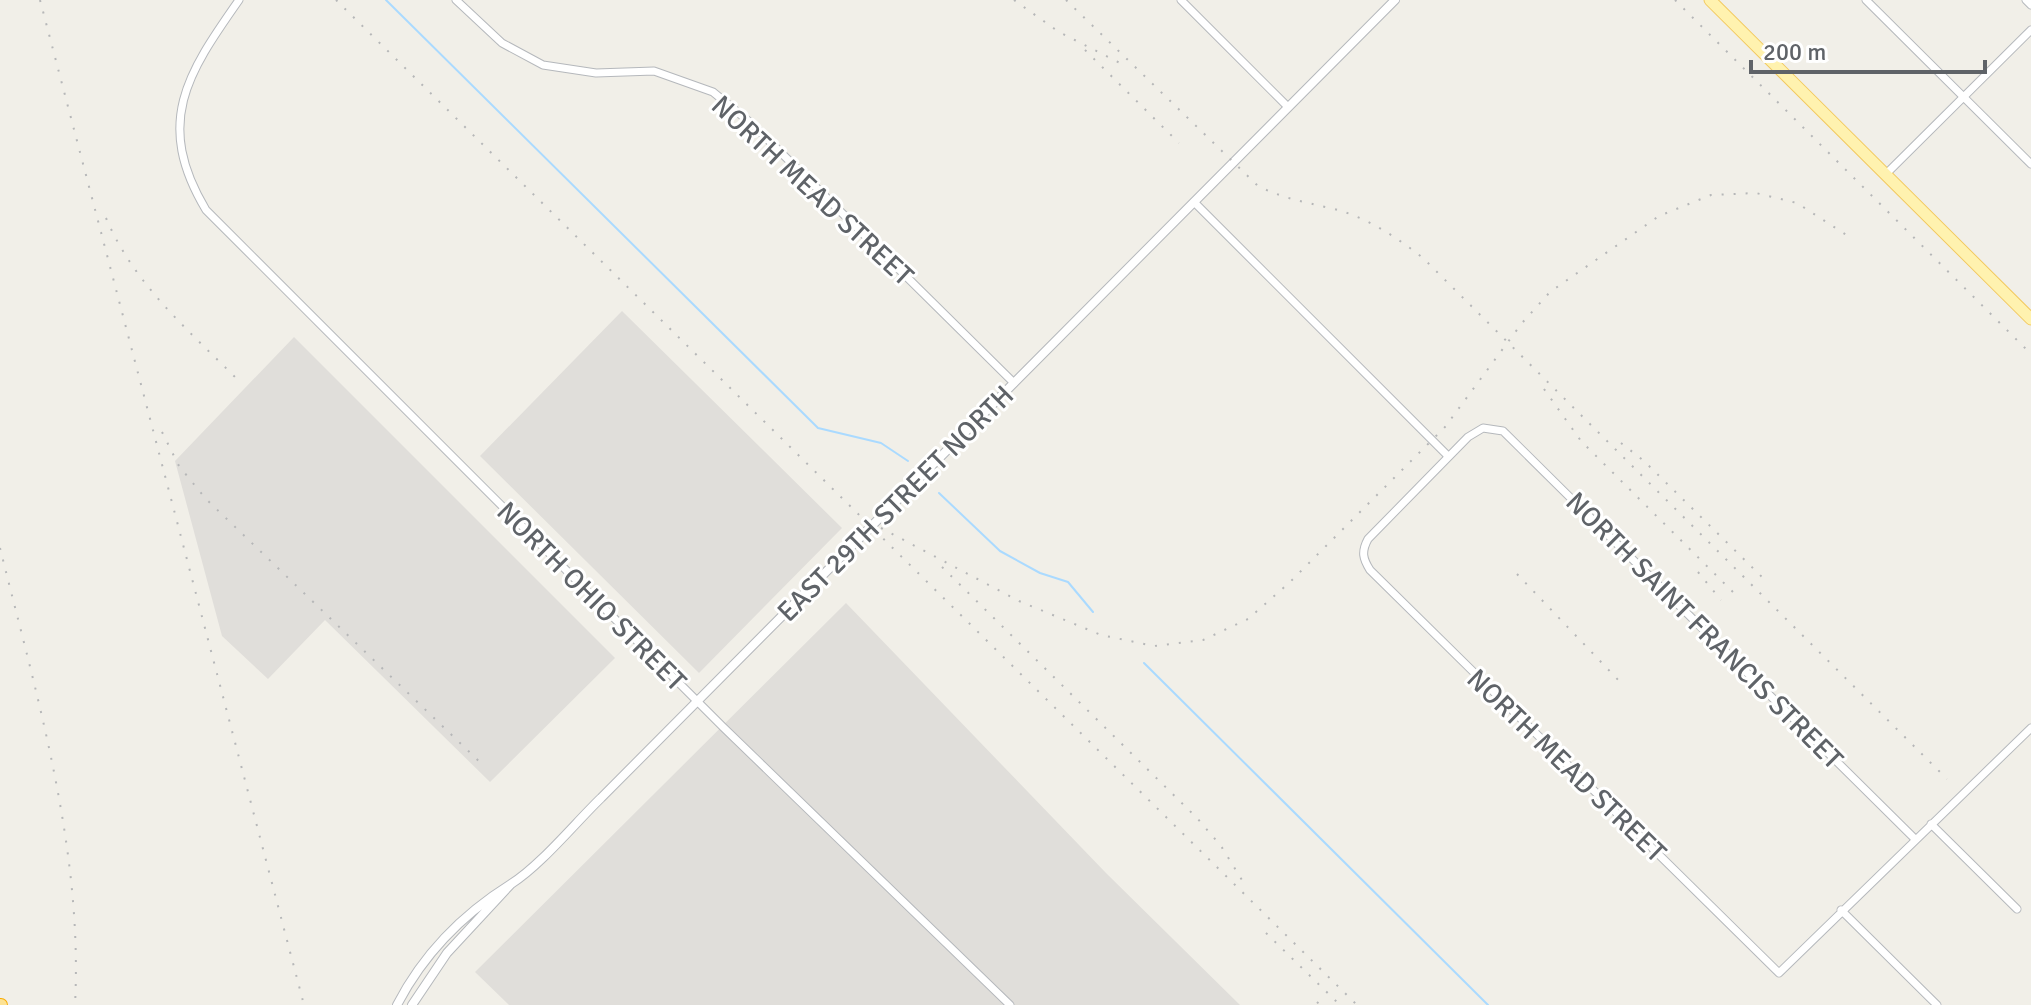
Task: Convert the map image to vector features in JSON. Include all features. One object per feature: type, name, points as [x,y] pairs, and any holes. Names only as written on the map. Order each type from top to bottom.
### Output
[{"type":"main road","points":[[1719,3],[2031,319]]},
{"type":"street","name":"NORTH OHIO STREET","points":[[239,0],[202,52],[182,101],[179,139],[187,177],[206,210],[697,701],[1010,1005]]},
{"type":"street","name":"NORTH MEAD STREET","points":[[456,0],[502,43],[543,65],[596,73],[654,71],[713,92],[762,133],[1014,383]]},
{"type":"street","points":[[1181,0],[1288,107]]},
{"type":"street","name":"EAST 29TH STREET NORTH","points":[[397,1005],[444,937],[511,884],[697,701],[1395,0]]},
{"type":"street","points":[[1866,0],[2031,164]]},
{"type":"street","points":[[2026,0],[2031,5]]},
{"type":"street","points":[[1886,174],[2031,30]]},
{"type":"street","points":[[1194,202],[1448,456]]},
{"type":"street","name":"NORTH SAINT FRANCIS STREET","points":[[1448,456],[1468,437],[1490,427],[1514,440],[1915,839]]},
{"type":"street","name":"NORTH MEAD STREET","points":[[1448,456],[1368,539],[1363,553],[1370,570],[1779,973],[1841,910]]},
{"type":"street","points":[[1937,1005],[1841,910],[2031,728]]},
{"type":"street","points":[[2023,736],[2031,743]]},
{"type":"street","points":[[1931,824],[2017,909]]},
{"type":"street","points":[[412,1005],[447,953],[511,884]]},
{"type":"shaded area","points":[[622,311],[842,528],[699,673],[480,456]]},
{"type":"shaded area","points":[[294,337],[615,658],[490,782],[325,620],[268,679],[222,636],[175,461]]},
{"type":"shaded area","points":[[846,603],[1106,873],[1240,1005],[509,1005],[475,972]]},
{"type":"waterway","points":[[386,0],[818,428],[881,443],[908,461]]},
{"type":"waterway","points":[[939,493],[1000,551],[1040,573],[1068,582],[1093,612]]},
{"type":"waterway","points":[[1144,663],[1488,1005]]},
{"type":"railway","points":[[40,0],[304,1005]]},
{"type":"railway","points":[[336,0],[1357,1005]]},
{"type":"railway","points":[[1014,0],[1059,32],[1122,64]]},
{"type":"railway","points":[[1066,0],[1258,186],[1284,197],[1355,216],[1423,258],[1947,779]]},
{"type":"railway","points":[[1675,0],[2031,354]]},
{"type":"railway","points":[[1085,50],[1179,143]]},
{"type":"railway","points":[[881,528],[1019,601],[1101,635],[1154,646],[1203,640],[1248,619],[1289,583],[1445,427],[1522,323],[1550,292],[1659,216],[1711,195],[1756,193],[1797,203],[1848,236]]},
{"type":"railway","points":[[106,218],[131,264],[147,285],[237,379]]},
{"type":"railway","points":[[1544,389],[1581,441],[1737,596]]},
{"type":"railway","points":[[162,432],[179,466],[206,499],[485,767]]},
{"type":"railway","points":[[1621,443],[1644,461],[1764,579]]},
{"type":"railway","points":[[0,548],[42,717],[65,831],[76,947],[75,1005]]},
{"type":"railway","points":[[942,567],[1197,818],[1221,846],[1245,885]]},
{"type":"railway","points":[[1698,572],[1721,600]]},
{"type":"railway","points":[[1517,574],[1623,685]]},
{"type":"railway","points":[[1266,933],[1340,1005]]},
{"type":"railway","points":[[1317,1002],[1320,1005]]}]
